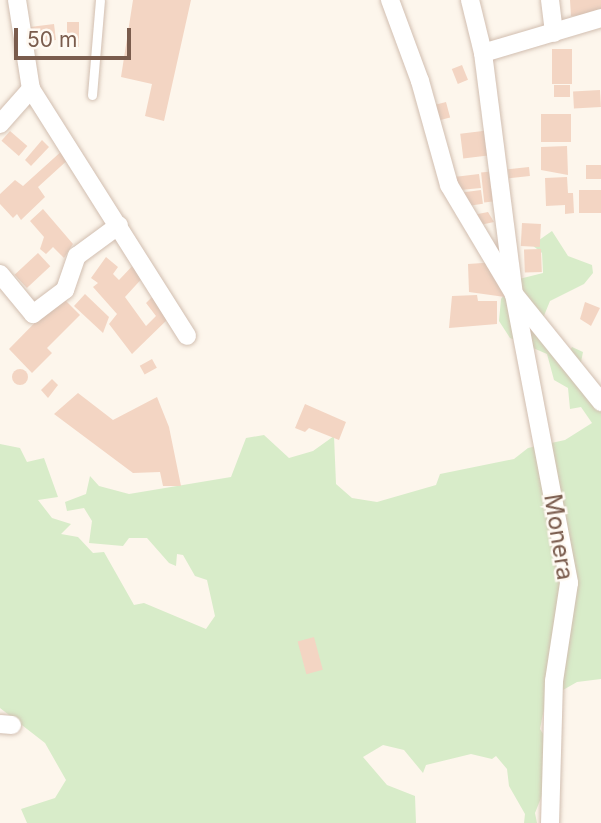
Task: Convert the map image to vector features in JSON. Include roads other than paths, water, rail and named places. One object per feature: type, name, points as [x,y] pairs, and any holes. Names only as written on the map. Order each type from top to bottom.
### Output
[{"type":"street","points":[[17,0],[31,89],[187,336]]},
{"type":"street","points":[[390,0],[421,81],[449,185],[514,294],[601,402]]},
{"type":"street","name":"Monera","points":[[470,0],[483,53],[514,294],[569,583],[554,681],[550,823]]},
{"type":"street","points":[[550,0],[554,33]]},
{"type":"street","points":[[483,53],[601,18]]},
{"type":"street","points":[[0,124],[31,89]]},
{"type":"street","points":[[2,282],[33,314],[65,290],[77,256],[119,225]]},
{"type":"lane","points":[[92,95],[100,0]]}]
